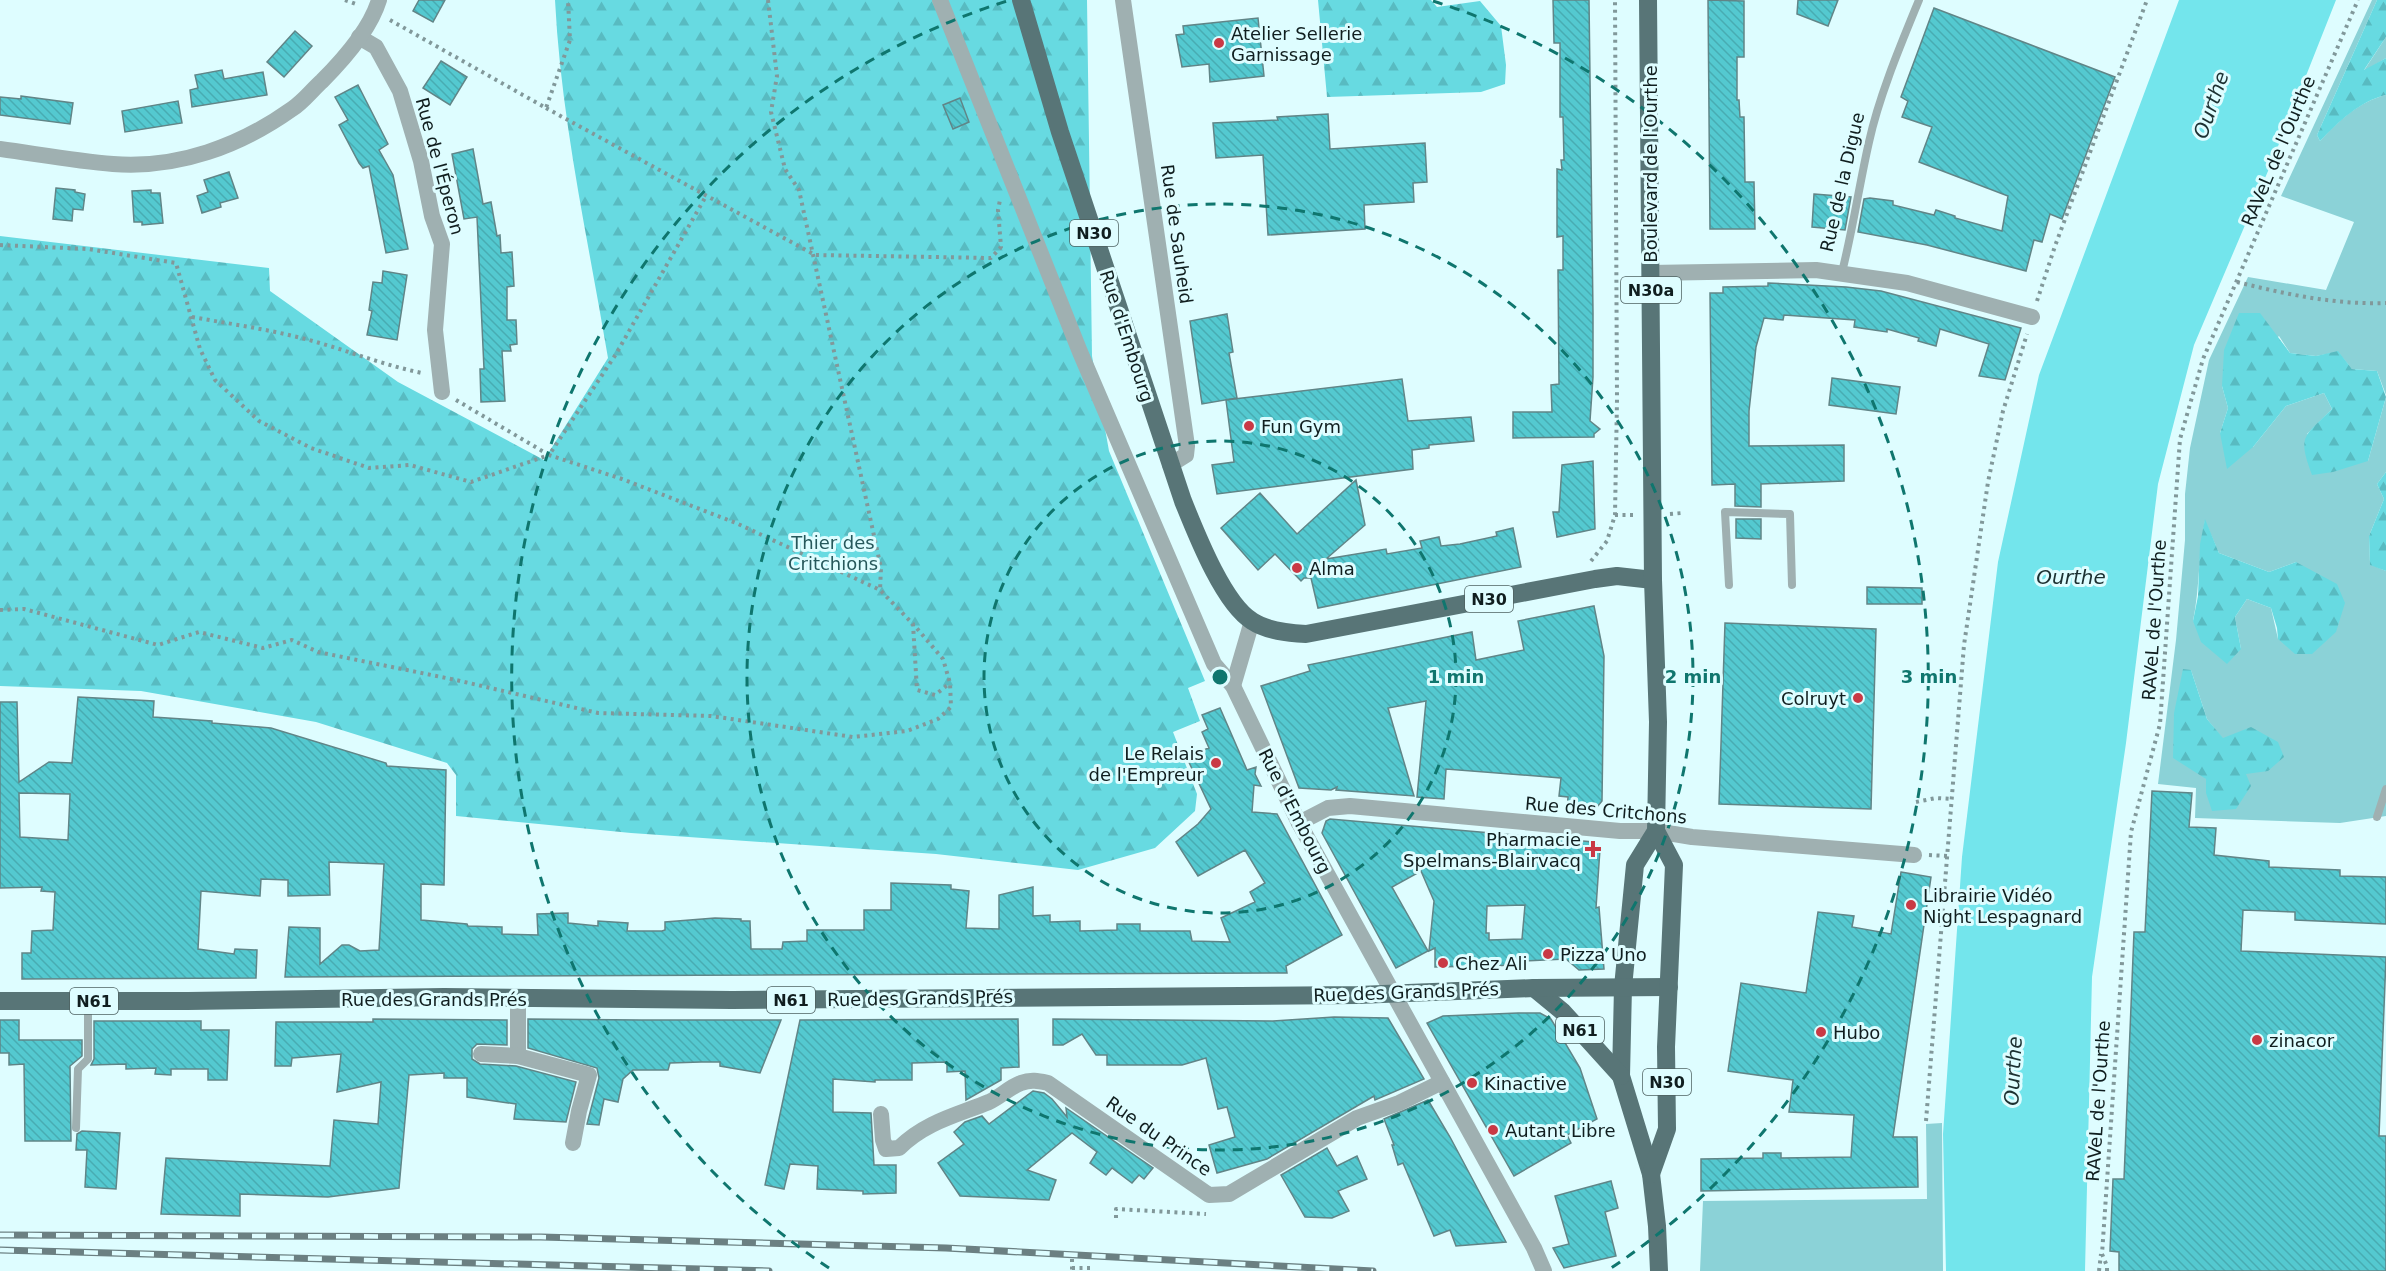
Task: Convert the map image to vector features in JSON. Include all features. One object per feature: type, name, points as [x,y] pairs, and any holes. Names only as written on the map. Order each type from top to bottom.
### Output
[{"type":"main road","name":"Rue d'Embourg","points":[[1021,0],[1060,132],[1170,465]]},
{"type":"main road","name":"Boulevard de l'Ourthe","points":[[1648,0],[1653,580]]},
{"type":"main road","name":"N30","points":[[1170,465],[1196,534],[1232,600],[1252,621],[1284,633],[1306,634],[1595,579],[1617,576],[1653,580],[1659,722],[1656,831],[1674,865],[1666,1047],[1668,1129],[1651,1174]]},
{"type":"main road","name":"N30","points":[[1656,831],[1635,865],[1623,987],[1621,1076],[1651,1174],[1659,1271]]},
{"type":"main road","name":"Rue des Grands Prés","points":[[0,1001],[444,997],[732,1000],[1394,994],[1534,988],[1669,987]]},
{"type":"main road","name":"N61","points":[[1534,988],[1563,1012],[1621,1076]]},
{"type":"street","points":[[940,0],[1080,352],[1214,663],[1233,686]]},
{"type":"street","name":"Rue de Sauheid","points":[[1123,0],[1187,446],[1186,455],[1170,465]]},
{"type":"street","points":[[0,149],[114,164],[155,164],[201,155],[243,139],[294,108],[328,75],[359,37],[377,6]]},
{"type":"street","name":"Rue de l'Éperon","points":[[359,37],[376,47],[400,91],[421,162],[432,216],[442,244],[435,330],[441,385]]},
{"type":"street","name":"Rue de la Digue","points":[[1650,273],[1816,270],[1842,272],[1907,282],[2032,317]]},
{"type":"street","points":[[1233,686],[1252,621]]},
{"type":"street","name":"Rue d'Embourg","points":[[1233,686],[1299,823],[1534,1248],[1544,1271]]},
{"type":"street","name":"Rue des Critchons","points":[[1299,823],[1328,808],[1350,806],[1914,855]]},
{"type":"street","points":[[518,998],[518,1056]]},
{"type":"street","points":[[481,1054],[518,1056],[589,1075],[573,1143]]},
{"type":"street","name":"Rue du Prince","points":[[881,1114],[882,1140],[886,1149],[899,1148],[913,1134],[937,1122],[992,1101],[1021,1083],[1036,1080],[1048,1083],[1209,1195],[1229,1194],[1357,1119],[1400,1103],[1442,1082]]},
{"type":"lane","name":"Rue de la Digue","points":[[1842,272],[1852,235],[1869,141],[1899,48],[1919,0]]},
{"type":"lane","points":[[1729,585],[1725,512],[1790,514],[1792,585]]},
{"type":"lane","points":[[2378,817],[2386,789]]},
{"type":"lane","points":[[76,1128],[78,1069],[88,1059],[88,1001]]},
{"type":"path","points":[[546,108],[570,40],[568,0]]},
{"type":"path","points":[[768,0],[777,76],[771,112],[785,169],[800,190],[815,255],[881,568],[880,590]]},
{"type":"path","points":[[1591,561],[1607,541],[1615,515],[1617,400],[1615,0]]},
{"type":"path","points":[[1926,1121],[1940,922],[1964,645],[1976,556],[2003,411],[2055,246],[2147,0]]},
{"type":"path","name":"RAVeL de l'Ourthe","points":[[2107,1271],[2102,1254],[2131,832],[2160,724],[2180,440],[2203,360],[2358,0]]},
{"type":"path","points":[[377,6],[546,108],[815,255],[991,258],[1001,247],[998,210],[1001,194],[1013,186]]},
{"type":"path","points":[[0,245],[88,249],[176,263],[201,350],[215,380],[259,421],[312,448],[369,468],[410,465],[471,482],[549,455],[616,354],[706,196]]},
{"type":"path","points":[[2237,282],[2288,295],[2386,303]]},
{"type":"path","points":[[0,610],[24,609],[158,645],[199,632],[263,648],[292,640],[318,652],[456,680],[598,713],[711,716],[853,737],[907,731],[938,718],[951,707],[950,683],[943,659],[880,590],[726,519],[622,479],[549,455],[441,385],[335,347],[291,335],[192,317]]},
{"type":"path","points":[[913,624],[917,690],[935,695],[950,683]]},
{"type":"path","points":[[1917,802],[1936,798],[1952,799]]},
{"type":"path","points":[[1116,1218],[1116,1209],[1209,1214],[1209,1195]]},
{"type":"path","points":[[2099,1271],[2102,1254]]},
{"type":"path","points":[[1072,1259],[1072,1269],[1094,1268]]},
{"type":"shaded area","points":[[2372,0],[2377,0],[2317,135],[2320,141],[2350,113],[2367,102],[2386,95],[2386,395],[2377,371],[2352,369],[2338,352],[2316,356],[2290,353],[2279,336],[2222,386],[2228,408],[2220,433],[2253,447],[2286,406],[2324,393],[2332,409],[2307,434],[2368,461],[2386,397],[2386,472],[2377,484],[2384,499],[2369,536],[2370,564],[2386,571],[2386,816],[2340,823],[2195,818],[2196,788],[2158,784],[2176,640],[2190,448],[2209,360],[2248,277],[2326,290],[2354,222],[2281,196]],"holes":[[[2205,521],[2219,553],[2269,572],[2296,562],[2278,639],[2271,608],[2247,599],[2235,617],[2241,649],[2193,621]],[[2191,670],[2207,719],[2223,739],[2206,793]]]},
{"type":"shaded area","points":[[2386,37],[2386,58],[2363,72]]},
{"type":"shaded area","points":[[1942,1123],[1943,1271],[1700,1271],[1703,1201],[1927,1199],[1926,1124]]},
{"type":"green space","name":"Thier des Critchions","points":[[555,0],[1087,0],[1092,356],[1109,451],[1205,681],[1188,688],[1200,721],[1173,732],[1197,794],[1195,811],[1155,848],[1078,870],[936,854],[631,833],[456,816],[456,775],[447,763],[316,722],[141,691],[0,686],[0,236],[269,268],[270,291],[398,382],[544,460],[608,358],[569,135]]},
{"type":"green space","points":[[1318,0],[1431,0],[1437,7],[1480,1],[1501,26],[1506,65],[1505,84],[1481,92],[1327,97]]},
{"type":"green space","points":[[2377,0],[2386,0],[2386,37],[2364,70],[2386,58],[2386,95],[2358,107],[2320,141],[2317,135]]},
{"type":"green space","points":[[2239,313],[2260,313],[2290,353],[2316,356],[2338,351],[2352,369],[2377,371],[2386,397],[2368,461],[2333,472],[2312,475],[2304,444],[2309,432],[2332,409],[2324,393],[2286,406],[2253,447],[2227,469],[2220,433],[2228,408],[2222,386],[2224,350]]},
{"type":"green space","points":[[2386,472],[2386,571],[2370,565],[2369,536],[2384,499],[2377,484]]},
{"type":"green space","points":[[2205,519],[2219,553],[2269,572],[2296,562],[2337,584],[2345,603],[2336,632],[2312,654],[2295,654],[2278,639],[2271,608],[2247,599],[2235,617],[2241,649],[2227,664],[2201,642],[2193,621],[2198,596],[2200,544]]},
{"type":"green space","points":[[2183,669],[2191,670],[2207,719],[2223,738],[2251,727],[2278,742],[2284,757],[2268,771],[2246,774],[2251,786],[2236,809],[2212,811],[2206,793],[2206,779],[2173,758],[2174,713]]},
{"type":"water","name":"Ourthe","points":[[2179,0],[2336,0],[2271,164],[2194,345],[2158,484],[2126,743],[2092,977],[2085,1271],[1946,1271],[1943,1134],[1962,857],[1998,562],[2039,375]]},
{"type":"building","points":[[419,0],[445,0],[433,22],[413,11]]},
{"type":"building","points":[[1553,0],[1589,0],[1593,313],[1590,421],[1600,429],[1594,437],[1513,438],[1513,412],[1552,412],[1551,385],[1559,384],[1558,270],[1563,270],[1563,236],[1557,237],[1557,169],[1562,170],[1561,160],[1564,160],[1563,117],[1560,117],[1560,43],[1554,43]]},
{"type":"building","points":[[1708,0],[1744,1],[1744,57],[1737,57],[1737,100],[1739,100],[1740,117],[1744,117],[1745,182],[1754,182],[1755,229],[1710,229]]},
{"type":"building","points":[[1798,0],[1838,0],[1828,26],[1797,14]]},
{"type":"building","points":[[1934,8],[2115,77],[2062,219],[2050,214],[2042,242],[2034,240],[2026,271],[1927,245],[1858,232],[1864,199],[1870,198],[1893,201],[1893,205],[1934,215],[1936,210],[1955,216],[1955,218],[2002,231],[2008,196],[1919,162],[1932,127],[1902,117],[1908,101],[1901,97]]},
{"type":"building","name":"Atelier Sellerie Garnissage","points":[[1258,18],[1264,76],[1210,82],[1209,64],[1182,67],[1176,35],[1184,34],[1183,26]]},
{"type":"building","points":[[295,31],[312,46],[284,77],[267,62]]},
{"type":"building","points":[[441,61],[467,77],[450,105],[423,88]]},
{"type":"building","points":[[222,70],[224,79],[263,72],[267,95],[192,107],[190,90],[198,88],[195,75]]},
{"type":"building","points":[[358,85],[388,144],[379,150],[393,175],[408,249],[386,253],[369,166],[363,168],[359,163],[339,125],[348,120],[335,97]]},
{"type":"building","points":[[21,96],[73,103],[70,124],[0,115],[0,97],[21,99]]},
{"type":"building","points":[[960,98],[969,122],[953,129],[943,105]]},
{"type":"building","points":[[178,101],[182,123],[125,132],[122,111]]},
{"type":"building","points":[[1328,114],[1330,149],[1425,143],[1427,182],[1413,183],[1414,202],[1364,205],[1365,229],[1268,235],[1263,155],[1216,158],[1213,123],[1278,120],[1277,117]]},
{"type":"building","points":[[473,149],[483,204],[491,202],[497,236],[500,235],[501,253],[512,252],[514,286],[507,287],[507,320],[516,320],[517,344],[510,345],[511,351],[502,351],[505,401],[481,402],[480,369],[484,369],[477,217],[464,219],[452,154]]},
{"type":"building","points":[[229,172],[238,198],[220,203],[221,207],[202,213],[197,196],[208,192],[204,180]]},
{"type":"building","points":[[56,188],[75,190],[75,192],[85,194],[83,210],[73,209],[72,221],[53,219]]},
{"type":"building","points":[[151,190],[151,193],[160,193],[163,223],[142,225],[142,222],[134,222],[132,191]]},
{"type":"building","points":[[1814,194],[1851,197],[1845,230],[1812,227]]},
{"type":"building","points":[[383,271],[407,275],[397,340],[367,335],[372,311],[369,310],[373,282],[382,283]]},
{"type":"building","points":[[1768,283],[1881,291],[2021,328],[2005,380],[1979,376],[1989,344],[1940,329],[1936,346],[1918,341],[1919,338],[1887,329],[1887,332],[1854,327],[1855,320],[1784,315],[1783,320],[1764,318],[1756,347],[1749,411],[1749,446],[1844,445],[1844,481],[1761,484],[1761,507],[1735,506],[1735,484],[1712,485],[1710,293],[1723,293],[1723,287],[1768,286]]},
{"type":"building","points":[[1227,314],[1233,352],[1229,353],[1237,398],[1202,404],[1190,321]]},
{"type":"building","points":[[1832,378],[1900,387],[1896,414],[1829,405]]},
{"type":"building","points":[[1402,379],[1408,421],[1471,417],[1474,441],[1429,445],[1429,448],[1412,450],[1413,469],[1217,494],[1212,465],[1234,462],[1226,400]]},
{"type":"building","points":[[1593,461],[1595,529],[1557,537],[1553,512],[1559,512],[1562,465]]},
{"type":"building","points":[[1356,480],[1365,525],[1326,559],[1386,549],[1387,554],[1422,548],[1420,541],[1439,537],[1441,546],[1460,544],[1497,536],[1496,532],[1513,528],[1521,567],[1318,608],[1311,578],[1304,578],[1301,581],[1275,554],[1258,570],[1221,528],[1260,493],[1297,534]]},
{"type":"building","points":[[1736,519],[1761,519],[1761,539],[1736,538]]},
{"type":"building","points":[[1867,587],[1922,588],[1922,604],[1867,604]]},
{"type":"building","points":[[1594,606],[1604,656],[1602,801],[1592,813],[1567,810],[1568,797],[1559,796],[1561,778],[1446,769],[1444,799],[1417,797],[1426,701],[1388,708],[1414,796],[1336,790],[1337,787],[1331,790],[1299,788],[1261,686],[1310,671],[1308,665],[1472,632],[1476,660],[1524,650],[1518,621]]},
{"type":"building","points":[[1725,623],[1876,629],[1871,809],[1719,804]]},
{"type":"building","points":[[78,697],[154,701],[153,717],[271,728],[386,763],[387,766],[446,770],[444,885],[421,884],[421,920],[467,924],[468,926],[502,927],[502,934],[538,935],[537,914],[568,913],[568,923],[598,926],[598,921],[628,923],[627,931],[662,931],[665,930],[665,922],[715,918],[741,919],[741,921],[750,921],[751,949],[782,949],[783,942],[807,941],[807,930],[864,930],[864,910],[891,910],[891,883],[951,885],[951,889],[969,891],[966,928],[999,929],[999,895],[1033,887],[1033,916],[1050,915],[1050,922],[1080,921],[1080,931],[1117,930],[1117,924],[1140,924],[1140,931],[1190,931],[1192,941],[1230,942],[1221,918],[1255,902],[1250,892],[1265,883],[1245,850],[1198,876],[1176,842],[1198,824],[1211,809],[1186,756],[1209,748],[1202,732],[1208,729],[1202,715],[1220,708],[1247,770],[1256,767],[1255,774],[1261,786],[1254,785],[1252,812],[1277,814],[1342,935],[1286,966],[1287,973],[285,977],[289,927],[320,928],[320,964],[342,945],[349,945],[360,951],[379,950],[384,864],[329,862],[330,895],[288,896],[288,880],[261,879],[260,896],[201,891],[198,949],[234,954],[235,949],[257,950],[256,978],[22,979],[22,953],[31,953],[32,931],[53,930],[55,892],[41,891],[42,887],[0,888],[0,702],[17,702],[19,782],[49,762],[72,763]],"holes":[[[19,793],[70,794],[68,840],[20,837]]]},
{"type":"building","name":"zinacor","points":[[2152,791],[2192,793],[2189,827],[2216,828],[2214,855],[2269,861],[2269,867],[2340,870],[2340,876],[2386,877],[2386,924],[2295,920],[2295,912],[2243,910],[2241,951],[2386,957],[2379,1136],[2386,1136],[2386,1271],[2119,1271],[2119,1252],[2110,1251],[2113,1179],[2124,1179],[2134,932],[2145,932]]},
{"type":"building","points":[[1330,819],[1594,842],[1600,849],[1596,908],[1599,907],[1604,969],[1579,970],[1566,959],[1523,961],[1523,965],[1435,967],[1435,948],[1429,951],[1434,901],[1421,871],[1392,887],[1428,951],[1396,968],[1322,833],[1326,821]],"holes":[[[1525,905],[1522,939],[1489,940],[1489,933],[1486,933],[1487,906]]]},
{"type":"building","name":"Hubo","points":[[1901,872],[1931,877],[1893,1137],[1917,1137],[1918,1187],[1701,1191],[1701,1159],[1763,1158],[1763,1153],[1781,1153],[1781,1158],[1851,1157],[1854,1115],[1789,1112],[1793,1080],[1728,1071],[1741,983],[1806,993],[1818,912],[1854,916],[1852,927],[1891,934]]},
{"type":"building","points":[[1540,1013],[1551,1019],[1580,1068],[1597,1119],[1567,1135],[1571,1143],[1514,1176],[1427,1023],[1443,1016]]},
{"type":"building","points":[[1334,1017],[1388,1018],[1424,1079],[1375,1100],[1374,1096],[1267,1159],[1217,1173],[1209,1145],[1235,1137],[1227,1107],[1218,1109],[1206,1058],[1182,1065],[1107,1065],[1107,1055],[1096,1055],[1082,1034],[1063,1045],[1053,1045],[1053,1019],[1273,1021]]},
{"type":"building","points":[[373,1019],[507,1020],[507,1045],[477,1044],[472,1049],[472,1059],[480,1064],[516,1066],[576,1082],[566,1122],[514,1119],[516,1104],[467,1097],[467,1078],[444,1078],[444,1073],[409,1075],[399,1188],[328,1197],[240,1194],[240,1216],[161,1214],[166,1158],[330,1166],[334,1120],[378,1124],[381,1082],[337,1092],[341,1054],[292,1058],[291,1066],[275,1066],[276,1022],[373,1022]]},
{"type":"building","points":[[528,1019],[781,1020],[760,1073],[720,1066],[720,1062],[670,1063],[668,1070],[633,1070],[623,1079],[618,1102],[604,1099],[599,1125],[587,1124],[599,1078],[597,1068],[528,1048]]},
{"type":"building","points":[[1018,1019],[1019,1067],[1001,1068],[1001,1080],[966,1100],[965,1071],[947,1072],[947,1062],[912,1063],[912,1080],[875,1080],[875,1082],[833,1079],[833,1112],[871,1113],[874,1165],[896,1165],[896,1193],[863,1194],[863,1191],[817,1189],[818,1166],[790,1164],[784,1189],[765,1185],[800,1020]]},
{"type":"building","points":[[0,1020],[19,1020],[19,1040],[82,1040],[82,1056],[70,1066],[71,1141],[25,1141],[24,1064],[9,1065],[9,1053],[0,1053]]},
{"type":"building","points":[[94,1021],[201,1021],[201,1030],[229,1030],[227,1080],[208,1080],[208,1069],[171,1069],[171,1075],[155,1074],[156,1068],[126,1069],[126,1064],[91,1065],[94,1059]]},
{"type":"building","points":[[1033,1091],[1044,1093],[1067,1117],[1066,1108],[1153,1168],[1144,1179],[1139,1175],[1132,1183],[1112,1168],[1106,1175],[1090,1163],[1097,1152],[1072,1133],[1027,1170],[1056,1180],[1049,1200],[960,1196],[938,1163],[964,1144],[954,1132],[965,1122],[982,1116],[989,1124]]},
{"type":"building","points":[[1428,1100],[1506,1242],[1456,1246],[1450,1230],[1434,1236],[1403,1163],[1398,1165],[1392,1145],[1394,1145],[1384,1119]]},
{"type":"building","points":[[82,1131],[120,1133],[116,1189],[85,1187],[87,1150],[76,1150],[77,1134]]},
{"type":"building","points":[[1327,1148],[1337,1166],[1357,1156],[1367,1179],[1338,1191],[1349,1211],[1332,1218],[1305,1217],[1281,1175]]},
{"type":"building","points":[[1611,1181],[1618,1208],[1605,1212],[1616,1256],[1564,1268],[1553,1248],[1569,1244],[1555,1196]]},
{"type":"railway","points":[[0,1235],[541,1237],[946,1248],[1373,1271]]},
{"type":"railway","points":[[0,1250],[769,1271]]},
{"type":"place","name":"Atelier Sellerie Garnissage","points":[[1219,43]]},
{"type":"place","name":"Fun Gym","points":[[1249,426]]},
{"type":"place","name":"Alma","points":[[1297,568]]},
{"type":"place","name":"Colruyt","points":[[1858,698]]},
{"type":"place","name":"Le Relais de l'Empreur","points":[[1216,763]]},
{"type":"place","name":"Pharmacie Spelmans-Blairvacq","points":[[1593,849]]},
{"type":"place","name":"Librairie Vidéo Night Lespagnard","points":[[1911,905]]},
{"type":"place","name":"Pizza Uno","points":[[1548,954]]},
{"type":"place","name":"Chez Ali","points":[[1443,963]]},
{"type":"place","name":"Hubo","points":[[1821,1032]]},
{"type":"place","name":"zinacor","points":[[2257,1040]]},
{"type":"place","name":"Kinactive","points":[[1472,1083]]},
{"type":"place","name":"Autant Libre","points":[[1493,1130]]}]
